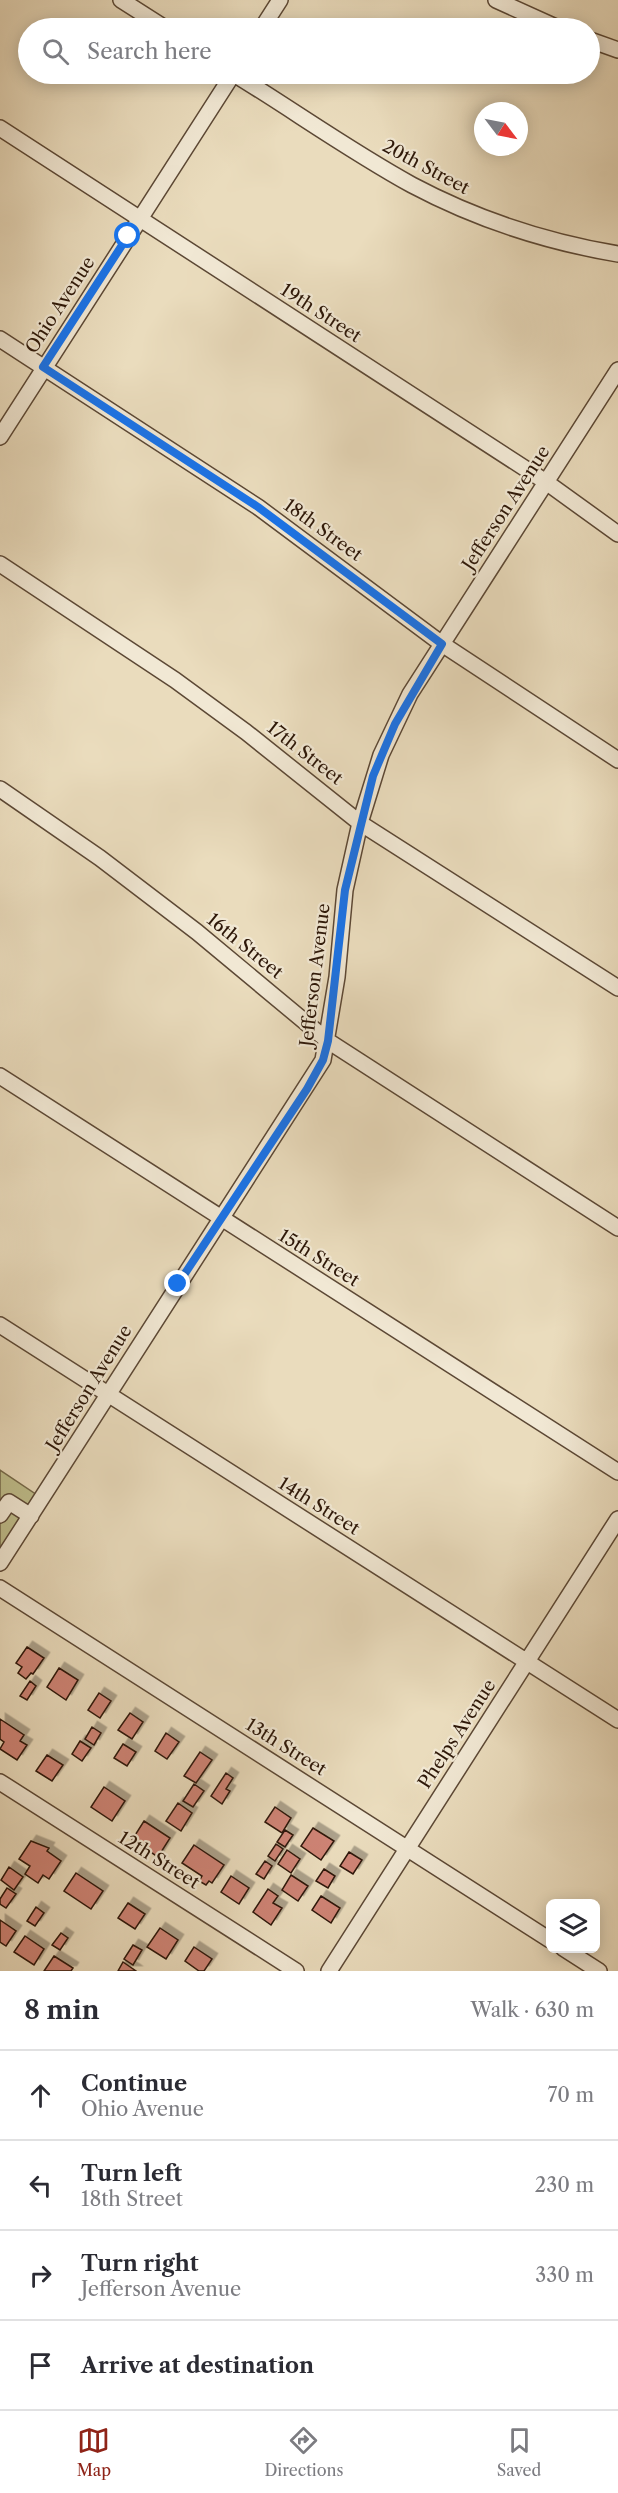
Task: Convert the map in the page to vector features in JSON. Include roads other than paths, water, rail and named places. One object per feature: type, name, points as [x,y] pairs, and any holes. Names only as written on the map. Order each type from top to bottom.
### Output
[{"type":"street","points":[[121,0],[149,18]]},
{"type":"street","points":[[268,18],[280,0]]},
{"type":"street","points":[[496,0],[523,6],[542,18]]},
{"type":"street","points":[[600,44],[618,50]]},
{"type":"street","name":"Ohio Avenue","points":[[0,437],[227,84]]},
{"type":"street","name":"20th Street","points":[[249,84],[374,163],[463,209],[561,242],[618,254]]},
{"type":"street","name":"19th Street","points":[[0,128],[546,482],[618,534]]},
{"type":"street","name":"18th Street","points":[[0,339],[258,507],[442,644],[618,760]]},
{"type":"street","name":"Jefferson Avenue","points":[[0,1563],[221,1217],[307,1089],[323,1060],[328,1041],[345,890],[373,776],[390,734],[410,694],[618,370]]},
{"type":"street","name":"17th Street","points":[[0,564],[184,686],[360,823],[618,988]]},
{"type":"street","name":"16th Street","points":[[0,789],[100,858],[197,932],[328,1041],[618,1228]]},
{"type":"street","name":"15th Street","points":[[0,1076],[618,1472]]},
{"type":"street","name":"14th Street","points":[[0,1324],[618,1720]]},
{"type":"street","points":[[0,1515],[9,1502],[30,1516]]},
{"type":"street","name":"Phelps Avenue","points":[[329,1971],[618,1519]]},
{"type":"street","name":"13th Street","points":[[0,1588],[546,1937]]},
{"type":"street","name":"12th Street","points":[[0,1782],[296,1971]]},
{"type":"street","points":[[571,1953],[599,1971]]}]
